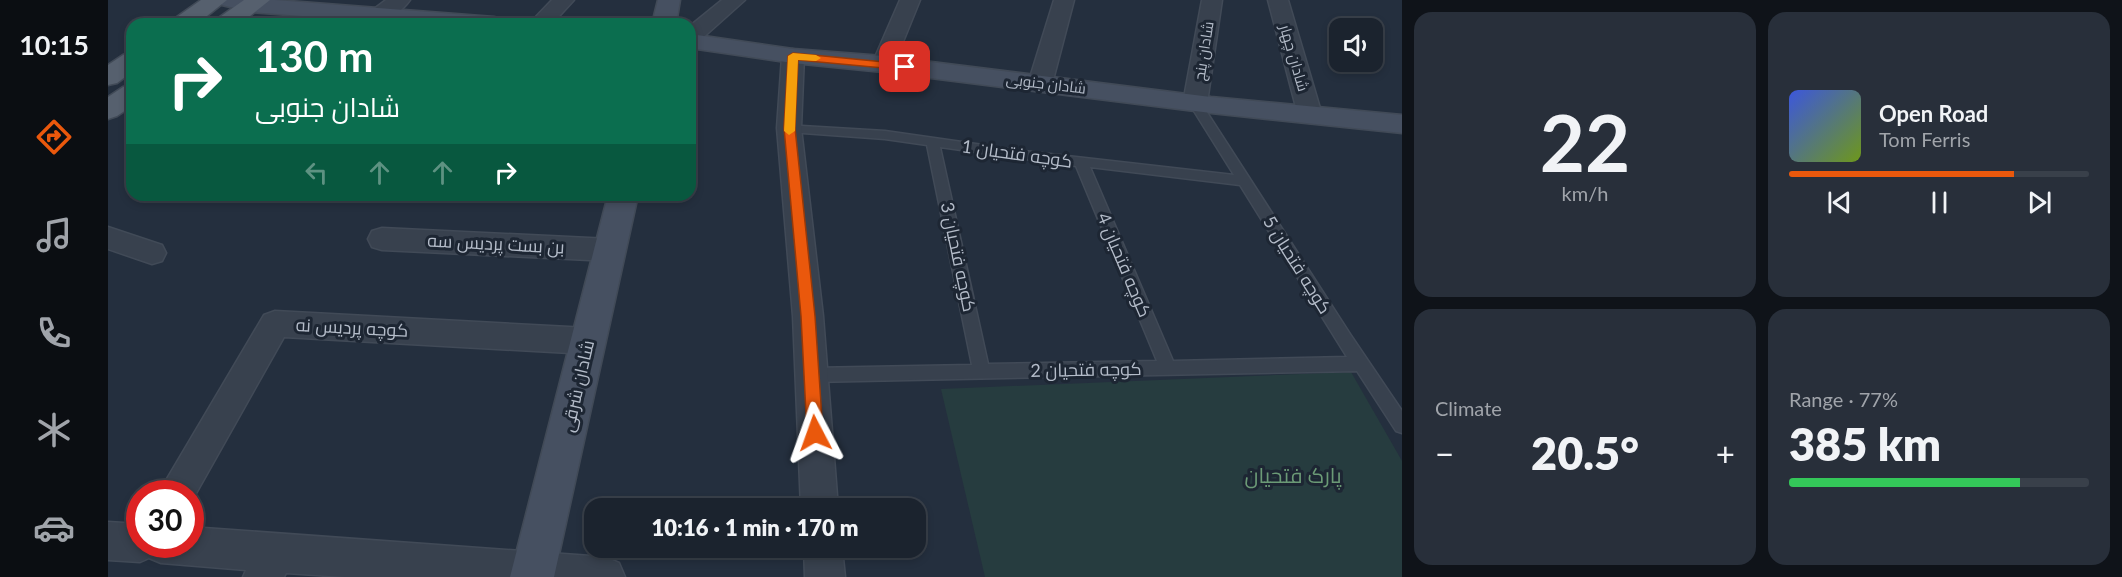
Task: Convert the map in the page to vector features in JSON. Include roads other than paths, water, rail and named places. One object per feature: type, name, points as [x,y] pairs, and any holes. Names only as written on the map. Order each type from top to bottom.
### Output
[{"type":"main road","points":[[190,18],[216,0]]},
{"type":"main road","points":[[231,18],[246,2]]},
{"type":"main road","points":[[108,76],[126,64]]},
{"type":"main road","points":[[108,110],[126,97]]},
{"type":"street","points":[[377,15],[400,0]]},
{"type":"street","points":[[546,18],[564,0]]},
{"type":"street","points":[[665,18],[669,0]]},
{"type":"street","points":[[696,34],[735,0]]},
{"type":"street","points":[[883,64],[910,0]]},
{"type":"street","points":[[1040,84],[1064,0]]},
{"type":"street","name":"شادان پنج","points":[[1195,103],[1212,0]]},
{"type":"street","name":"شادان چهار","points":[[1278,0],[1311,115]]},
{"type":"street","points":[[246,2],[416,18]]},
{"type":"street","name":"شادان جنوبی","points":[[696,40],[793,56],[883,64],[1195,103],[1402,124]]},
{"type":"street","points":[[793,56],[789,128],[808,316],[819,498]]},
{"type":"street","name":"شادان شرقی","points":[[533,574],[622,201]]},
{"type":"street","points":[[108,238],[152,253]]},
{"type":"street","name":"بن بست پردیس سه","points":[[382,238],[610,249]]},
{"type":"street","name":"کوچه پردیس نه","points":[[184,480],[275,324],[588,341]]},
{"type":"street","points":[[108,541],[126,542]]},
{"type":"street","points":[[204,552],[269,565],[605,577]]},
{"type":"street","points":[[824,558],[825,577]]},
{"type":"lane","name":"کوچه فتحیان 5","points":[[1195,103],[1402,425]]},
{"type":"lane","name":"کوچه فتحیان 1","points":[[789,128],[885,135],[1081,162],[1245,181]]},
{"type":"lane","name":"کوچه فتحیان 3","points":[[933,142],[982,372]]},
{"type":"lane","name":"کوچه فتحیان 4","points":[[1081,162],[1168,368]]},
{"type":"lane","name":"کوچه فتحیان 2","points":[[811,375],[1361,364]]},
{"type":"park label","name":"پارک فتحیان","points":[[1293,476]]}]
